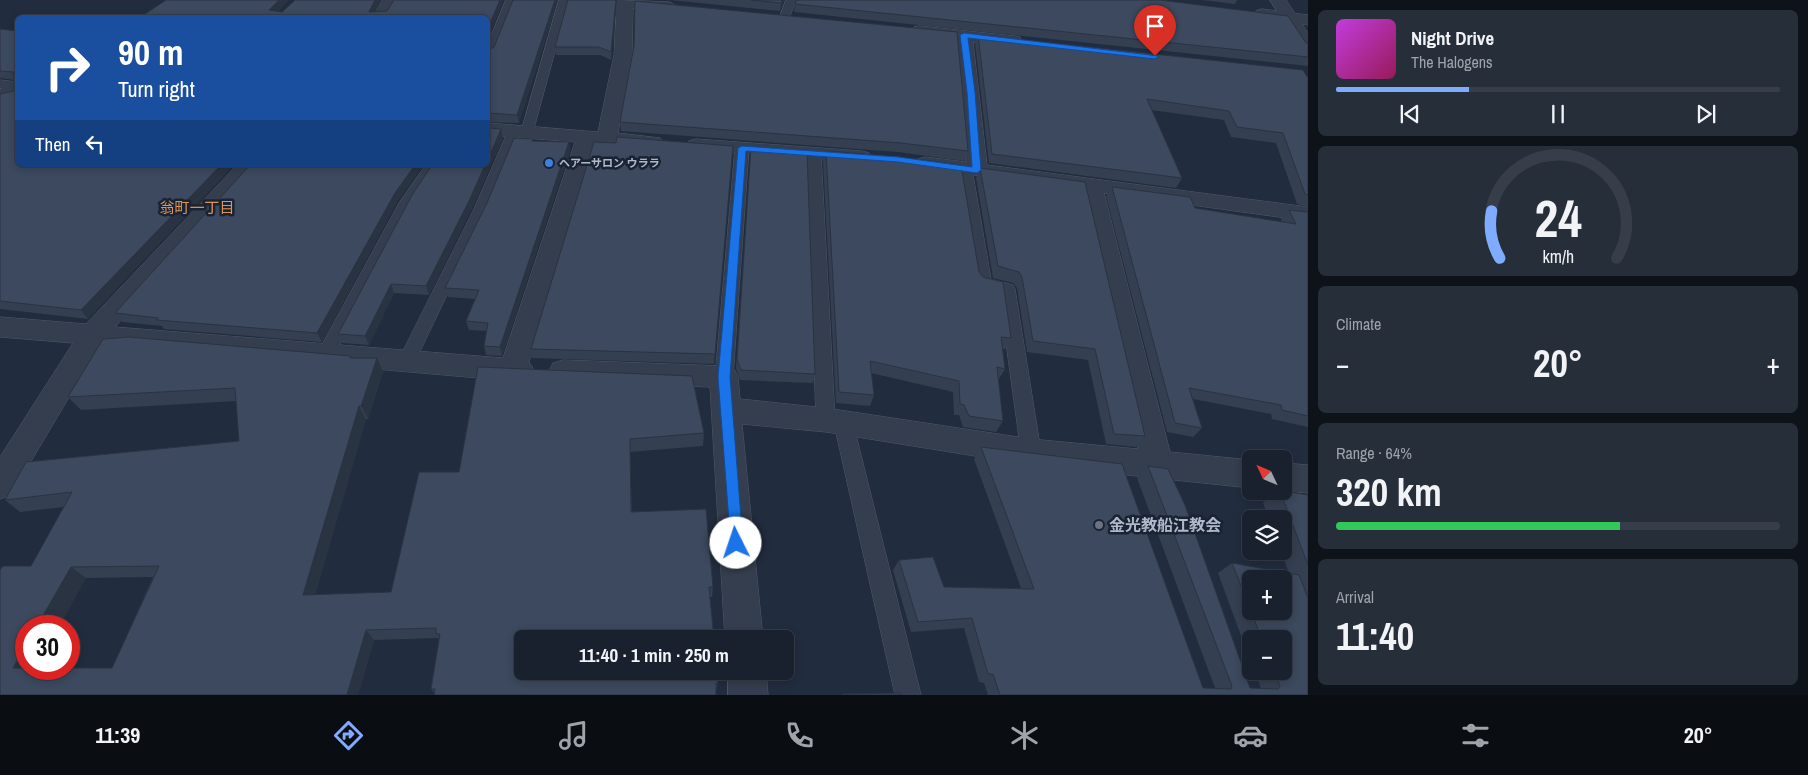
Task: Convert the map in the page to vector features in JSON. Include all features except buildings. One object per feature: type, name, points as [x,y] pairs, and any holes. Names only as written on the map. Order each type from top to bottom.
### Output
[{"type":"street","points":[[382,15],[391,0]]},
{"type":"street","points":[[1278,0],[1308,46]]},
{"type":"street","points":[[514,370],[597,137],[623,55],[625,1],[684,8]]},
{"type":"street","points":[[1249,12],[1308,20]]},
{"type":"street","points":[[764,17],[802,21]]},
{"type":"street","points":[[907,30],[1033,43]]},
{"type":"street","points":[[964,35],[971,92],[971,170]]},
{"type":"street","points":[[490,129],[879,158]]},
{"type":"street","points":[[908,161],[1308,214]]},
{"type":"street","points":[[0,485],[93,334],[247,167]]},
{"type":"street","points":[[1091,186],[1166,471]]},
{"type":"street","points":[[0,327],[514,370],[724,377],[743,630]]},
{"type":"street","points":[[726,410],[835,421],[1031,452],[1122,470],[1242,474]]},
{"type":"street","points":[[1292,478],[1308,479]]},
{"type":"street","points":[[747,680],[748,695]]},
{"type":"lane","points":[[490,49],[511,0]]},
{"type":"lane","points":[[407,361],[520,132],[564,0]]},
{"type":"lane","points":[[784,19],[790,0]]},
{"type":"lane","points":[[724,377],[742,148]]},
{"type":"lane","points":[[814,154],[835,421],[908,695]]},
{"type":"lane","points":[[326,354],[406,203],[432,167]]},
{"type":"lane","points":[[971,170],[984,282],[1007,289],[1031,452]]},
{"type":"place","name":"ヘアーサロン ウララ","points":[[549,163]]},
{"type":"place","name":"金光教船江教会","points":[[1099,525]]},
{"type":"district","name":"翁町一丁目","points":[[197,207]]},
{"type":"route","points":[[736,543],[724,377],[742,148],[898,160],[977,170],[971,92],[964,35],[1155,56]]}]
